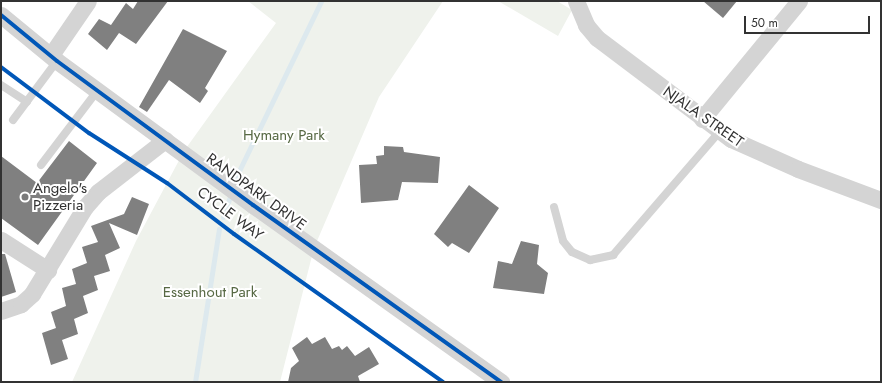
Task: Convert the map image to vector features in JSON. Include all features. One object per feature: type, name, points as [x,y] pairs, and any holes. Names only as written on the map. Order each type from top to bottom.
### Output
[{"type":"street","points":[[54,58],[88,1]]},
{"type":"street","name":"NJALA STREET","points":[[576,1],[586,25],[611,49],[702,119],[720,131],[755,151],[881,200]]},
{"type":"street","points":[[702,119],[799,1]]},
{"type":"street","name":"RANDPARK DRIVE","points":[[1,15],[54,58],[220,181],[501,382]]},
{"type":"street","points":[[1,311],[21,304],[32,294],[85,207],[98,192],[165,140]]},
{"type":"street","points":[[1,240],[48,270]]},
{"type":"lane","points":[[13,120],[27,102],[54,58]]},
{"type":"lane","points":[[1,85],[27,102]]},
{"type":"lane","points":[[41,165],[98,90]]},
{"type":"lane","points":[[554,207],[563,241],[572,252],[590,260],[613,255],[624,246],[720,131]]},
{"type":"green space","points":[[248,1],[443,1],[379,97],[314,248],[280,382],[72,382],[136,241],[184,151],[276,23]]},
{"type":"green space","points":[[498,1],[557,1],[572,10],[558,36]]},
{"type":"building","points":[[138,1],[168,1],[136,44],[119,33],[107,50],[88,34],[99,19],[111,25],[126,3],[133,9]]},
{"type":"building","points":[[703,1],[737,1],[723,18]]},
{"type":"building","points":[[183,29],[227,51],[205,88],[208,91],[200,103],[169,80],[147,112],[139,107]]},
{"type":"building","points":[[69,141],[97,163],[38,245],[1,218],[1,156],[37,183]]},
{"type":"building","points":[[384,146],[403,147],[404,152],[440,157],[438,183],[402,182],[398,200],[361,203],[359,165],[377,164],[376,156],[384,155]]},
{"type":"building","points":[[469,185],[499,208],[469,253],[452,243],[448,247],[434,234]]},
{"type":"building","points":[[132,197],[149,204],[137,235],[109,223],[120,248],[105,255],[110,271],[94,276],[98,290],[83,296],[88,313],[74,319],[78,334],[62,340],[68,359],[51,365],[42,333],[56,328],[51,312],[66,306],[62,288],[76,284],[72,269],[87,263],[82,247],[98,242],[91,226],[124,214]]},
{"type":"building","points":[[521,241],[539,245],[537,264],[548,273],[544,294],[493,288],[498,261],[512,264]]},
{"type":"building","points":[[1,254],[5,254],[16,292],[1,297]]},
{"type":"building","points":[[307,337],[312,344],[325,337],[332,349],[339,346],[342,350],[347,346],[355,356],[369,347],[379,364],[358,376],[360,382],[288,382],[291,368],[299,361],[292,348]]},
{"type":"waterway","points":[[223,217],[238,173],[321,1]]},
{"type":"waterway","points":[[195,382],[219,229]]},
{"type":"cycle path","points":[[1,15],[57,61],[253,205],[501,382]]},
{"type":"cycle path","name":"CYCLE WAY","points":[[1,67],[89,133],[167,183],[234,234],[443,382]]},
{"type":"place","name":"Angelo's Pizzeria","points":[[25,197]]},
{"type":"park label","name":"Hymany Park","points":[[284,136]]},
{"type":"park label","name":"Essenhout Park","points":[[210,293]]}]
